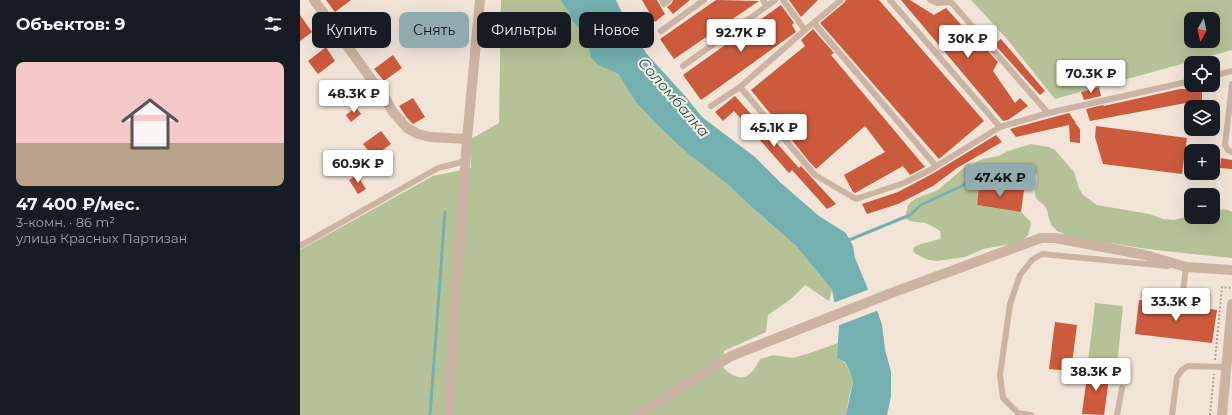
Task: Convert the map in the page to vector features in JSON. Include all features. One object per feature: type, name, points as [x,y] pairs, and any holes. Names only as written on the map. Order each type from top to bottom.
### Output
[{"type":"street","points":[[314,0],[393,112],[407,128],[418,134],[430,137],[467,139]]},
{"type":"street","points":[[448,415],[467,139],[480,0]]},
{"type":"street","points":[[637,415],[731,356],[823,319],[1041,238],[1055,238],[1145,255],[1186,267],[1232,270]]},
{"type":"street","points":[[1222,415],[1232,309]]},
{"type":"lane","points":[[662,0],[664,4],[669,0]]},
{"type":"lane","points":[[661,31],[704,0]]},
{"type":"lane","points":[[763,0],[767,6]]},
{"type":"lane","points":[[683,66],[775,0]]},
{"type":"lane","points":[[784,0],[805,30]]},
{"type":"lane","points":[[711,106],[740,87],[841,0]]},
{"type":"lane","points":[[890,0],[1000,127]]},
{"type":"lane","points":[[930,0],[937,3],[951,2],[1048,113]]},
{"type":"lane","points":[[814,22],[936,166]]},
{"type":"lane","points":[[1220,74],[1232,71]]},
{"type":"lane","points":[[740,87],[815,175],[856,199],[904,183],[936,166],[1000,127],[1048,113],[1184,82]]},
{"type":"lane","points":[[1232,84],[1225,145],[1228,150],[1232,152]]},
{"type":"lane","points":[[300,246],[438,168],[466,161]]},
{"type":"lane","points":[[1031,415],[1018,413],[1003,398],[1000,375],[1010,304],[1020,275],[1032,260],[1042,254],[1186,267],[1182,300]]},
{"type":"lane","points":[[1172,415],[1177,378],[1182,370],[1188,366],[1226,366]]},
{"type":"lane","points":[[1117,415],[1122,388]]},
{"type":"path","points":[[1210,415],[1222,287],[1232,288]]},
{"type":"green space","points":[[501,0],[560,0],[569,12],[501,12]]},
{"type":"green space","points":[[971,0],[1232,0],[1232,50],[1210,56],[1184,56],[1184,63],[1055,99],[1007,39]]},
{"type":"green space","points":[[571,18],[579,28],[579,48],[590,48],[598,65],[618,74],[635,101],[656,124],[687,153],[731,186],[746,202],[797,247],[832,290],[829,301],[805,285],[791,299],[768,315],[766,332],[724,351],[723,367],[733,375],[742,377],[753,371],[760,359],[774,355],[793,358],[838,343],[837,358],[844,362],[850,372],[853,382],[846,415],[300,415],[300,250],[433,176],[471,168],[471,139],[499,123],[500,48],[571,48]]},
{"type":"green space","points":[[1031,144],[1049,147],[1055,150],[1074,172],[1082,194],[1097,205],[1149,214],[1163,219],[1174,220],[1184,218],[1184,224],[1220,224],[1220,210],[1227,210],[1232,212],[1232,258],[1146,249],[1083,240],[1065,235],[1053,227],[1046,208],[1035,196],[1037,178],[1036,173],[1019,167],[1003,177],[984,179],[978,188],[977,205],[1021,212],[1031,224],[1028,235],[1023,240],[1011,244],[983,249],[965,257],[937,261],[928,260],[916,254],[913,251],[914,247],[940,239],[941,236],[940,231],[929,224],[913,222],[905,218],[908,205],[917,198],[938,190],[965,167],[983,159],[998,156],[1008,151]]},
{"type":"green space","points":[[1095,303],[1123,306],[1117,365],[1088,362]]},
{"type":"water","name":"Соломбалка","points":[[560,0],[616,0],[622,12],[579,12],[579,28],[572,21],[571,12],[569,12]]},
{"type":"water","name":"Соломбалка","points":[[589,48],[643,48],[702,117],[755,157],[782,184],[819,216],[846,233],[853,246],[855,258],[882,325],[885,349],[891,372],[891,396],[887,415],[846,415],[853,382],[845,362],[837,358],[839,326],[832,290],[797,247],[730,186],[687,153],[656,124],[635,101],[618,74],[598,65],[591,57]]},
{"type":"pier","points":[[870,289],[879,310],[837,326],[833,303]]},
{"type":"building","points":[[326,0],[351,0],[335,12]]},
{"type":"building","points":[[642,0],[657,0],[665,14],[655,22],[654,12],[649,12]]},
{"type":"building","points":[[673,0],[690,0],[673,14],[667,7]]},
{"type":"building","points":[[716,0],[759,1],[674,59],[660,39]]},
{"type":"building","points":[[789,0],[818,0],[801,17]]},
{"type":"building","points":[[846,0],[879,0],[984,121],[939,159],[820,23]]},
{"type":"building","points":[[901,0],[910,0],[934,15],[946,8],[985,51],[987,50],[998,62],[993,71],[1015,103],[1020,98],[1028,106],[1008,120],[1003,121]]},
{"type":"building","points":[[781,5],[794,23],[792,25],[796,32],[701,100],[683,75]]},
{"type":"building","points":[[300,15],[312,32],[300,41]]},
{"type":"building","points":[[813,29],[834,53],[831,55],[925,167],[910,175],[903,166],[855,193],[844,175],[885,152],[865,126],[816,169],[751,90],[805,46],[801,40]]},
{"type":"building","points":[[1001,39],[1045,91],[1040,95],[994,44]]},
{"type":"building","points":[[327,48],[335,61],[318,74],[308,61]]},
{"type":"building","points":[[393,55],[402,68],[384,81],[374,69]]},
{"type":"building","points":[[1099,87],[1101,96],[1084,100],[1081,92]]},
{"type":"building","points":[[352,88],[358,97],[346,105],[339,96]]},
{"type":"building","points":[[1180,89],[1184,89],[1184,92],[1202,92],[1202,100],[1184,100],[1184,103],[1090,121],[1086,109]]},
{"type":"building","points":[[735,96],[799,168],[801,166],[836,204],[827,209],[792,170],[789,173],[734,111],[723,121],[715,112]]},
{"type":"building","points":[[413,98],[425,117],[413,124],[399,106]]},
{"type":"building","points":[[356,107],[361,114],[351,122],[346,115]]},
{"type":"building","points":[[1069,113],[1080,129],[1080,143],[1070,142],[1069,125],[1016,137],[1010,129]]},
{"type":"building","points":[[1096,126],[1187,138],[1186,144],[1184,144],[1182,174],[1103,164],[1095,137]]},
{"type":"building","points":[[381,131],[391,144],[373,157],[363,144]]},
{"type":"building","points":[[996,135],[1002,142],[957,168],[933,186],[898,204],[867,214],[862,204],[898,192],[932,174]]},
{"type":"building","points":[[1221,158],[1232,160],[1232,169],[1220,168]]},
{"type":"building","points":[[357,175],[366,189],[358,194],[349,180]]},
{"type":"building","points":[[979,184],[1024,190],[1021,212],[977,205]]},
{"type":"building","points":[[1139,300],[1217,310],[1212,343],[1135,334]]},
{"type":"building","points":[[1055,322],[1077,325],[1071,371],[1049,369]]},
{"type":"building","points":[[1088,368],[1110,371],[1104,415],[1082,414]]},
{"type":"waterway","points":[[849,240],[910,215],[921,205],[968,183]]},
{"type":"waterway","points":[[430,415],[445,212]]}]
